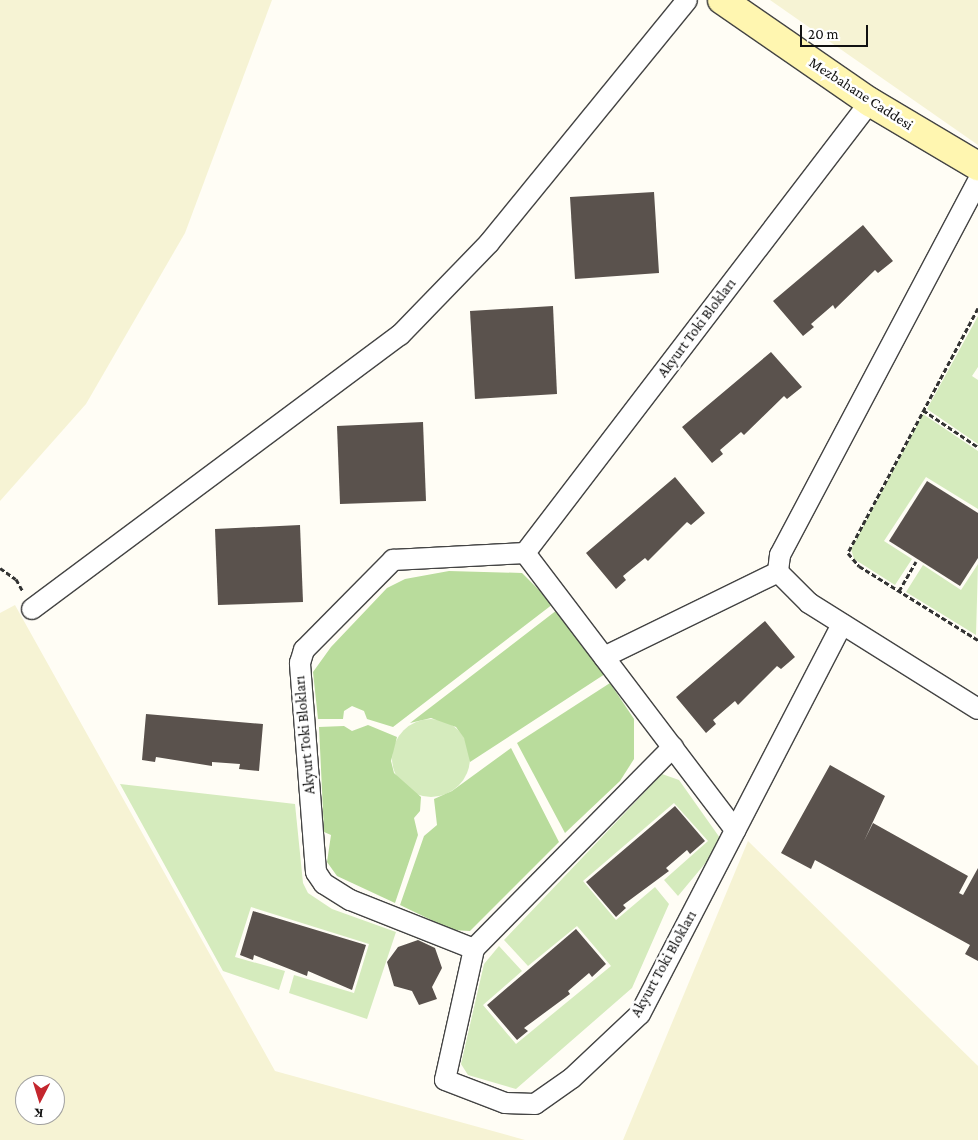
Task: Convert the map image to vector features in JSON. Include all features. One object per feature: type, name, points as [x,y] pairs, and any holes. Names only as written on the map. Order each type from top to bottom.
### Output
[{"type":"street","points":[[32,609],[400,335],[489,243],[687,0]]},
{"type":"street","name":"Mezbahane Caddesi","points":[[722,0],[870,102],[978,166]]},
{"type":"street","name":"Akyurt Toki Blokları","points":[[842,624],[640,1014],[572,1078],[535,1104],[505,1102],[445,1080],[474,949],[350,900],[324,884],[316,872],[300,662],[304,650],[393,560],[525,553],[870,102]]},
{"type":"street","points":[[978,181],[780,555],[778,572],[787,585],[842,624],[978,709]]},
{"type":"street","points":[[525,553],[735,830]]},
{"type":"street","points":[[604,657],[778,572]]},
{"type":"street","points":[[474,949],[673,747]]},
{"type":"path","points":[[978,308],[848,548],[853,562],[978,639]]},
{"type":"path","points":[[923,410],[978,447]]},
{"type":"path","points":[[899,591],[916,562]]},
{"type":"path","points":[[0,568],[16,579],[32,609]]},
{"type":"shaded area","points":[[0,0],[272,0],[185,233],[86,404],[0,501]]},
{"type":"shaded area","points":[[770,0],[978,0],[978,145]]},
{"type":"shaded area","points":[[15,605],[275,1071],[525,1140],[0,1140],[0,613]]},
{"type":"shaded area","points":[[748,841],[978,1066],[978,1140],[623,1140]]},
{"type":"green space","points":[[978,316],[978,367],[972,376],[978,380],[978,444],[927,409]]},
{"type":"green space","points":[[923,414],[978,451],[978,509],[926,477],[884,541],[912,559],[895,585],[854,559],[851,549]]},
{"type":"green space","points":[[978,564],[976,635],[906,592],[923,565],[961,590]]},
{"type":"green space","points":[[449,571],[522,573],[553,604],[393,727],[367,719],[364,711],[352,706],[344,711],[343,719],[318,719],[313,672],[331,647],[387,588],[405,579]]},
{"type":"green space","points":[[557,610],[605,674],[470,762],[464,738],[456,727],[431,718],[410,723]]},
{"type":"green space","points":[[610,683],[634,719],[634,759],[620,781],[565,833],[517,743]]},
{"type":"green space","points":[[423,719],[439,719],[453,725],[464,736],[470,750],[470,766],[464,780],[453,791],[439,797],[423,797],[409,791],[398,780],[392,766],[392,750],[398,736],[409,725]]},
{"type":"green space","points":[[368,725],[397,737],[391,761],[394,773],[421,797],[420,811],[414,818],[418,835],[395,903],[337,876],[327,862],[331,835],[324,832],[319,727],[344,726],[352,731]]},
{"type":"green space","points":[[511,748],[559,842],[470,931],[452,930],[400,905],[424,836],[437,825],[434,799],[452,791]]},
{"type":"green space","points":[[662,774],[679,780],[720,838],[713,854],[678,896],[664,880],[708,841],[674,803],[583,881],[616,920],[655,887],[669,904],[632,988],[516,1089],[468,1075],[461,1064],[484,964],[499,946],[522,971],[483,1005],[516,1044],[611,966],[577,926],[528,966],[504,940]]},
{"type":"green space","points":[[120,784],[295,804],[303,883],[308,893],[332,909],[396,932],[367,1019],[289,993],[294,975],[354,993],[369,944],[251,907],[235,957],[285,971],[279,990],[223,971]]},
{"type":"building","points":[[654,192],[659,273],[575,279],[570,197]]},
{"type":"building","points":[[863,225],[893,261],[878,273],[875,270],[835,309],[833,305],[811,324],[814,327],[803,336],[773,301]]},
{"type":"building","points":[[553,306],[557,394],[475,399],[470,311]]},
{"type":"building","points":[[771,352],[802,387],[787,399],[784,396],[744,435],[741,432],[720,450],[723,454],[712,463],[682,427]]},
{"type":"building","points":[[423,422],[426,501],[340,504],[337,426]]},
{"type":"building","points":[[675,477],[705,513],[691,525],[687,522],[648,561],[645,558],[623,576],[626,580],[616,589],[586,553]]},
{"type":"building","points":[[927,481],[978,513],[978,558],[960,586],[889,541]]},
{"type":"building","points":[[300,525],[303,602],[218,605],[215,529]]},
{"type":"building","points":[[765,621],[795,657],[781,669],[777,666],[738,705],[735,701],[713,720],[716,724],[706,733],[676,697]]},
{"type":"building","points":[[146,714],[263,724],[259,771],[239,769],[240,764],[212,762],[212,766],[156,757],[155,762],[142,760]]},
{"type":"building","points":[[830,765],[885,796],[864,841],[873,823],[968,876],[959,893],[963,895],[978,868],[978,961],[965,954],[970,945],[815,860],[811,869],[781,853]]},
{"type":"building","points":[[675,806],[705,841],[690,854],[687,850],[666,868],[669,871],[623,905],[626,908],[616,917],[586,882]]},
{"type":"building","points":[[253,911],[366,945],[352,990],[308,971],[307,976],[254,955],[253,960],[240,955]]},
{"type":"building","points":[[576,929],[606,964],[592,977],[589,973],[568,991],[570,994],[524,1028],[528,1031],[517,1040],[487,1005]]},
{"type":"building","points":[[418,940],[435,948],[442,968],[432,987],[437,999],[419,1005],[412,991],[394,986],[387,962],[398,947]]}]
